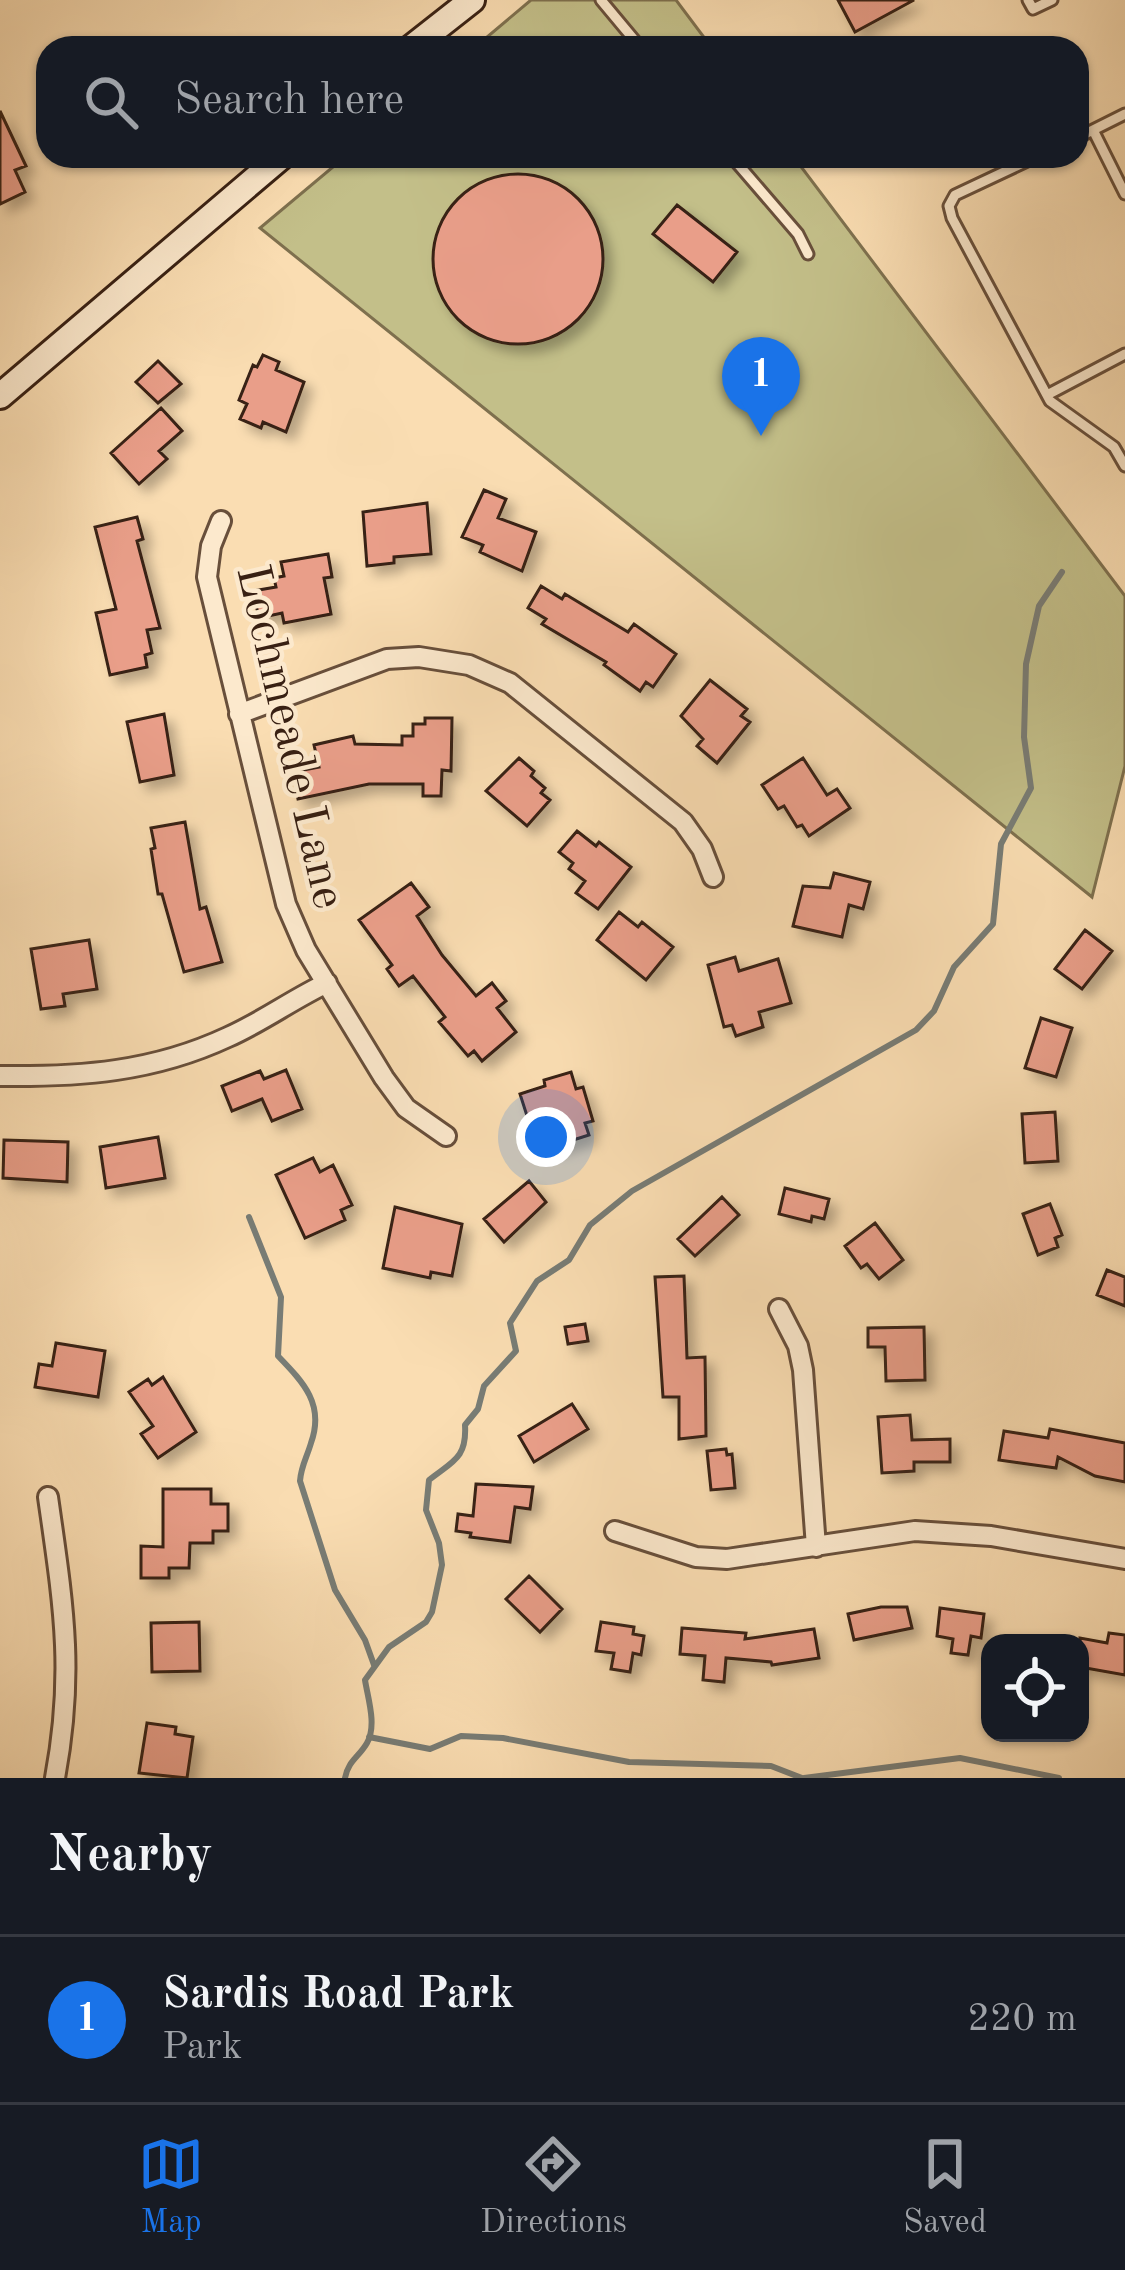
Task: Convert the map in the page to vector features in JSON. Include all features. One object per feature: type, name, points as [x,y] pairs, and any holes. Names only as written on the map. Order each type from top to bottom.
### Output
[{"type":"main road","points":[[426,36],[472,0]]},
{"type":"main road","points":[[0,396],[268,168]]},
{"type":"street","name":"Lochmeade Lane","points":[[221,521],[211,546],[208,577],[286,904],[306,950],[406,1108],[446,1136]]},
{"type":"street","points":[[239,714],[387,659],[419,657],[469,665],[510,683],[682,822],[713,877]]},
{"type":"street","points":[[0,1076],[89,1076],[149,1066],[231,1036],[326,983]]},
{"type":"street","points":[[778,1309],[798,1346],[803,1370],[816,1547]]},
{"type":"street","points":[[48,1497],[68,1651],[67,1708],[55,1778]]},
{"type":"street","points":[[615,1532],[695,1557],[748,1559],[941,1532],[1125,1559]]},
{"type":"lane","points":[[601,0],[630,36]]},
{"type":"lane","points":[[1028,0],[1033,9],[1052,0]]},
{"type":"lane","points":[[1089,132],[1125,113]]},
{"type":"lane","points":[[1093,130],[1125,194]]},
{"type":"lane","points":[[741,168],[798,234],[808,254]]},
{"type":"lane","points":[[1012,168],[955,195],[952,218],[1050,401],[1114,447],[1125,466]]},
{"type":"lane","points":[[1047,394],[1125,354]]},
{"type":"shaded area","points":[[531,0],[676,0],[703,36],[488,36]]},
{"type":"shaded area","points":[[332,168],[802,168],[1125,596],[1125,766],[1092,897],[260,228]]},
{"type":"building","points":[[838,0],[914,0],[855,32]]},
{"type":"building","points":[[0,111],[26,166],[15,170],[25,192],[0,204]]},
{"type":"building","points":[[518,174],[551,180],[578,199],[597,226],[603,259],[597,292],[578,319],[551,338],[518,344],[485,338],[458,319],[439,292],[433,259],[439,226],[458,199],[485,180]]},
{"type":"building","points":[[677,205],[737,252],[713,282],[653,234]]},
{"type":"building","points":[[263,355],[279,362],[276,370],[304,382],[286,432],[240,419],[247,404],[239,400],[253,365],[257,367]]},
{"type":"building","points":[[158,361],[181,384],[158,403],[136,382]]},
{"type":"building","points":[[161,408],[182,431],[159,451],[167,459],[139,484],[111,453]]},
{"type":"building","points":[[484,490],[506,499],[498,518],[536,532],[522,571],[480,552],[483,545],[462,537]]},
{"type":"building","points":[[427,503],[431,554],[394,557],[394,563],[367,566],[363,512]]},
{"type":"building","points":[[137,517],[143,539],[137,541],[160,628],[147,630],[152,653],[145,655],[147,667],[110,675],[96,613],[116,609],[95,527]]},
{"type":"building","points":[[328,554],[332,577],[324,578],[331,614],[284,623],[282,613],[259,618],[253,591],[276,587],[274,578],[284,576],[281,562]]},
{"type":"building","points":[[541,586],[562,599],[565,594],[628,632],[634,624],[676,654],[653,687],[646,682],[640,691],[606,662],[542,624],[546,619],[528,608]]},
{"type":"building","points":[[710,680],[747,709],[741,716],[750,722],[717,763],[697,746],[703,739],[681,716]]},
{"type":"building","points":[[164,714],[174,775],[140,782],[127,722]]},
{"type":"building","points":[[425,718],[452,718],[451,771],[442,770],[441,796],[423,796],[423,784],[369,784],[298,799],[293,772],[319,767],[314,745],[353,736],[355,744],[402,745],[402,736],[413,736],[413,724],[425,724]]},
{"type":"building","points":[[519,758],[534,771],[531,776],[550,800],[527,826],[486,791]]},
{"type":"building","points":[[803,758],[827,795],[837,789],[850,808],[809,836],[784,806],[778,809],[762,785]]},
{"type":"building","points":[[185,822],[200,909],[206,907],[222,962],[184,972],[162,894],[158,894],[151,828]]},
{"type":"building","points":[[577,831],[631,867],[598,909],[576,893],[585,881],[569,869],[573,863],[559,852]]},
{"type":"building","points":[[834,873],[870,882],[863,909],[849,905],[842,937],[793,926],[803,886],[830,888]]},
{"type":"building","points":[[411,883],[429,907],[417,916],[442,955],[476,996],[492,983],[506,1001],[497,1008],[516,1032],[482,1061],[474,1051],[468,1056],[439,1022],[445,1017],[413,976],[399,986],[387,969],[392,965],[359,920]]},
{"type":"building","points":[[619,912],[638,927],[642,922],[673,947],[646,980],[597,940]]},
{"type":"building","points":[[1085,930],[1112,951],[1082,989],[1055,969]]},
{"type":"building","points":[[89,940],[97,989],[63,994],[65,1006],[41,1009],[31,949]]},
{"type":"building","points":[[735,957],[739,971],[778,959],[791,1003],[759,1012],[763,1027],[736,1036],[732,1025],[724,1027],[708,965]]},
{"type":"building","points":[[1041,1018],[1072,1028],[1056,1077],[1025,1068]]},
{"type":"building","points":[[286,1070],[302,1109],[272,1121],[262,1099],[232,1111],[222,1086],[260,1071],[264,1079]]},
{"type":"building","points":[[571,1072],[576,1089],[583,1087],[593,1121],[585,1123],[589,1135],[551,1147],[541,1115],[528,1119],[520,1094]]},
{"type":"building","points":[[1055,1112],[1058,1161],[1025,1163],[1022,1114]]},
{"type":"building","points":[[158,1137],[165,1178],[106,1188],[100,1147]]},
{"type":"building","points":[[4,1140],[68,1142],[67,1182],[3,1178]]},
{"type":"building","points":[[313,1158],[320,1172],[333,1165],[352,1205],[341,1210],[345,1220],[305,1238],[276,1175]]},
{"type":"building","points":[[529,1181],[546,1202],[504,1242],[484,1219]]},
{"type":"building","points":[[785,1188],[829,1199],[824,1219],[812,1216],[811,1222],[779,1214]]},
{"type":"building","points":[[722,1197],[739,1215],[695,1256],[678,1239]]},
{"type":"building","points":[[1050,1204],[1062,1235],[1055,1238],[1058,1247],[1038,1255],[1023,1214]]},
{"type":"building","points":[[395,1207],[462,1224],[452,1276],[431,1272],[430,1278],[383,1268]]},
{"type":"building","points":[[875,1223],[903,1260],[879,1279],[867,1264],[861,1268],[845,1246]]},
{"type":"building","points":[[1107,1270],[1125,1277],[1125,1306],[1097,1295]]},
{"type":"building","points":[[684,1276],[687,1358],[705,1357],[706,1436],[679,1439],[679,1397],[663,1397],[655,1277]]},
{"type":"building","points":[[585,1324],[588,1341],[568,1344],[565,1327]]},
{"type":"building","points":[[924,1327],[925,1380],[886,1381],[885,1347],[868,1347],[868,1328]]},
{"type":"building","points":[[56,1343],[105,1351],[98,1397],[35,1387],[39,1364],[52,1366]]},
{"type":"building","points":[[163,1377],[196,1432],[158,1458],[141,1434],[153,1426],[129,1392],[148,1379],[152,1385]]},
{"type":"building","points":[[572,1404],[588,1429],[534,1462],[519,1436]]},
{"type":"building","points":[[910,1415],[912,1440],[950,1439],[950,1462],[914,1462],[914,1471],[882,1473],[878,1417]]},
{"type":"building","points":[[1050,1429],[1125,1443],[1125,1482],[1095,1476],[1058,1457],[1056,1468],[999,1460],[1004,1431],[1048,1438]]},
{"type":"building","points":[[726,1449],[727,1455],[732,1454],[735,1488],[711,1490],[707,1451]]},
{"type":"building","points":[[476,1484],[533,1487],[530,1509],[515,1507],[510,1542],[456,1531],[458,1514],[473,1516]]},
{"type":"building","points":[[163,1489],[211,1489],[211,1504],[228,1504],[228,1531],[213,1531],[213,1543],[190,1543],[189,1568],[169,1568],[169,1578],[141,1578],[141,1546],[163,1547]]},
{"type":"building","points":[[529,1576],[562,1609],[540,1632],[506,1599]]},
{"type":"building","points":[[907,1607],[912,1628],[854,1640],[848,1614]]},
{"type":"building","points":[[940,1608],[984,1614],[981,1638],[971,1636],[968,1655],[951,1653],[953,1639],[937,1636]]},
{"type":"building","points":[[199,1622],[200,1671],[152,1672],[151,1623]]},
{"type":"building","points":[[601,1622],[634,1627],[633,1634],[644,1636],[641,1655],[633,1653],[630,1672],[611,1669],[614,1653],[596,1651]]},
{"type":"building","points":[[682,1628],[746,1633],[745,1639],[814,1629],[819,1658],[772,1665],[726,1658],[724,1682],[703,1680],[705,1656],[680,1654]]},
{"type":"building","points":[[1109,1633],[1125,1635],[1125,1675],[1089,1669],[1089,1640],[1107,1643]]},
{"type":"building","points":[[147,1723],[176,1727],[175,1734],[193,1737],[187,1778],[139,1773]]},
{"type":"waterway","points":[[345,1778],[370,1736],[365,1680],[389,1647],[426,1622],[432,1612],[442,1565],[426,1510],[429,1480],[461,1452],[465,1425],[478,1409],[484,1386],[516,1351],[510,1323],[537,1281],[569,1260],[590,1225],[632,1191],[916,1030],[934,1011],[954,967],[993,924],[1001,844],[1031,788],[1024,737],[1026,664],[1039,606],[1062,572]]},
{"type":"waterway","points":[[249,1217],[281,1297],[278,1356],[313,1405],[315,1429],[300,1481],[335,1590],[374,1665]]},
{"type":"waterway","points":[[369,1737],[430,1749],[461,1736],[503,1738],[629,1762],[771,1766],[802,1778]]},
{"type":"waterway","points":[[804,1778],[960,1758],[1059,1778]]},
{"type":"place","name":"Sardis Road Park","points":[[761,436]]}]
